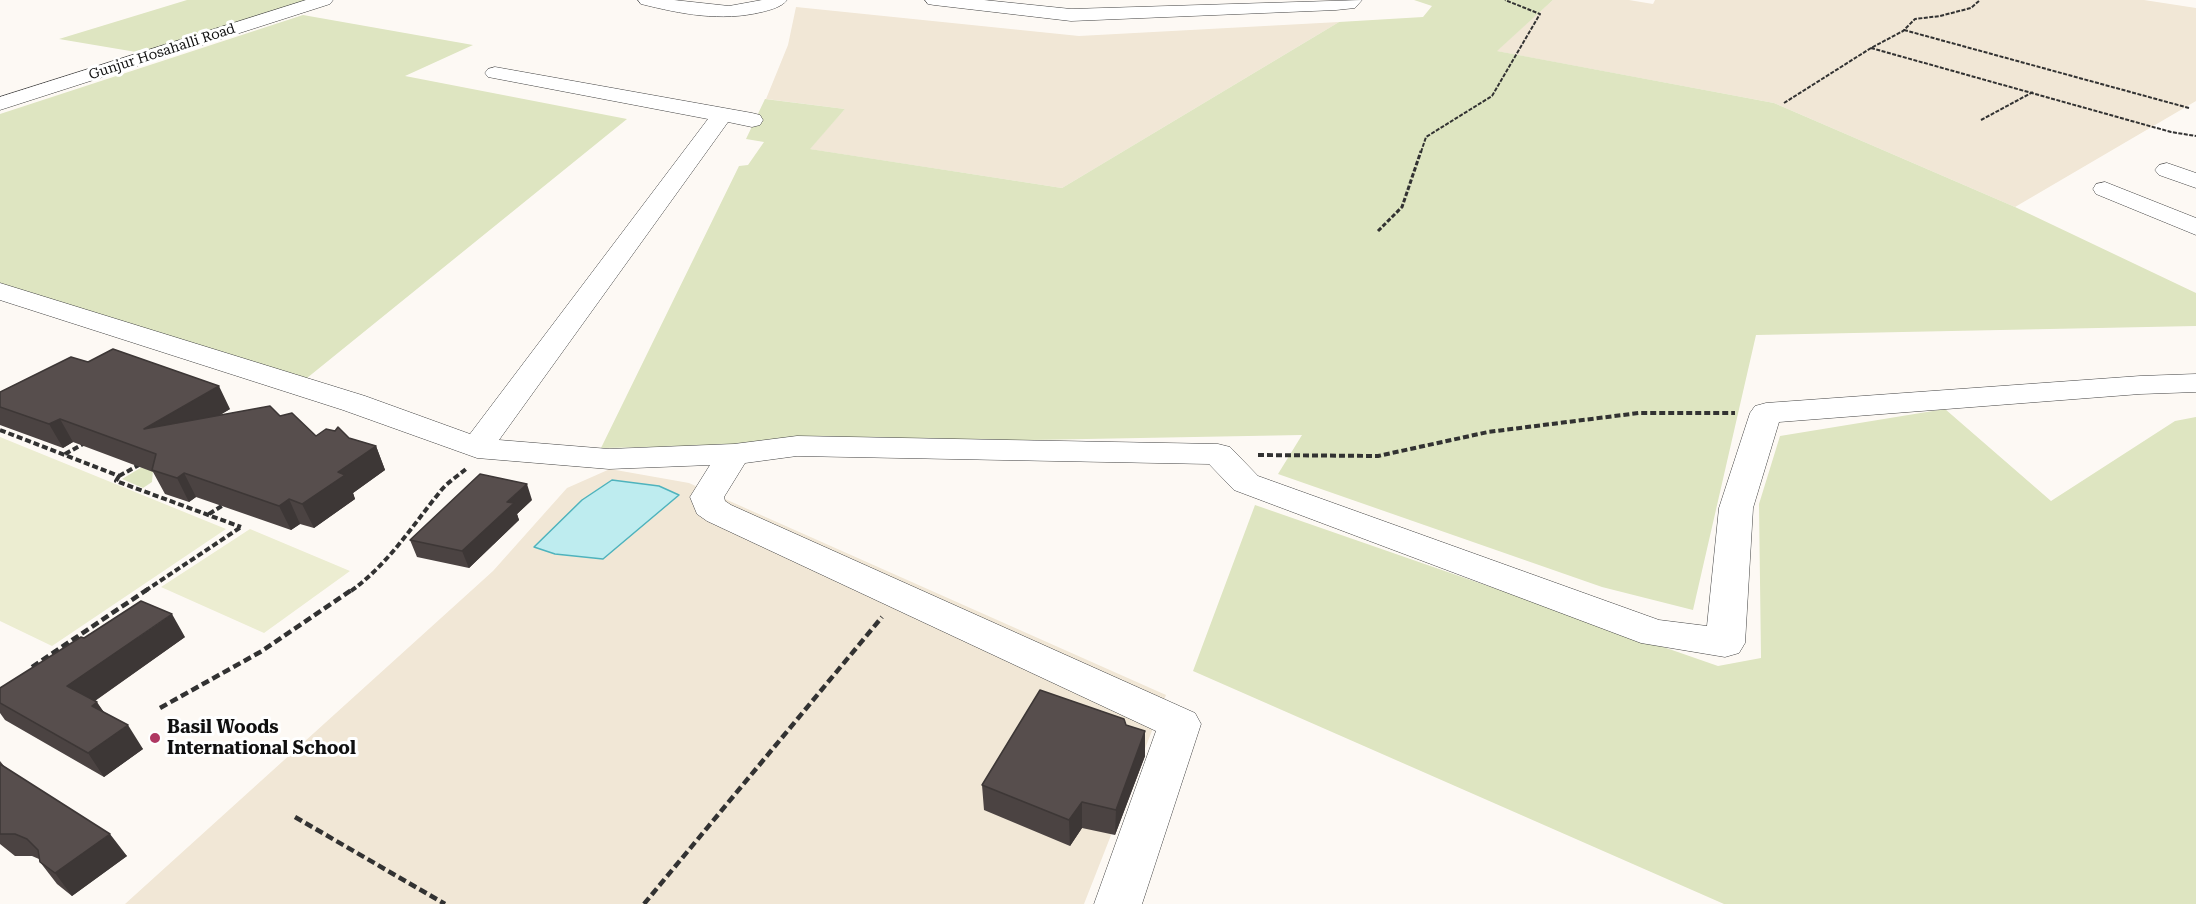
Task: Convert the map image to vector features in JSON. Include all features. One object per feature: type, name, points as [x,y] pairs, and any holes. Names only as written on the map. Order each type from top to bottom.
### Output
[{"type":"street","name":"Gunjur Hosahalli Road","points":[[0,104],[324,0]]},
{"type":"street","points":[[647,0],[716,13],[755,8],[778,0]]},
{"type":"street","points":[[934,0],[1071,15],[1336,5],[1349,4],[1353,0]]},
{"type":"street","points":[[495,73],[752,120]]},
{"type":"street","points":[[484,448],[722,115]]},
{"type":"street","points":[[2167,170],[2196,181]]},
{"type":"street","points":[[2105,189],[2196,227]]},
{"type":"street","points":[[0,291],[354,403],[484,448],[609,459],[734,454],[797,446],[1218,454],[1246,483],[1655,633],[1725,643],[1736,508],[1766,413],[2140,385],[2196,383]]},
{"type":"street","points":[[734,454],[707,497],[709,506],[719,513],[1180,724],[1118,904]]},
{"type":"path","points":[[1378,231],[1402,207],[1426,137],[1492,96],[1540,14],[1505,0]]},
{"type":"path","points":[[1784,103],[1904,30],[1915,19],[1940,16],[1971,8],[1980,0]]},
{"type":"path","points":[[1904,30],[2189,108]]},
{"type":"path","points":[[1871,48],[2035,92],[2171,132],[2196,136]]},
{"type":"path","points":[[1981,120],[2035,92]]},
{"type":"path","points":[[1218,454],[1378,456],[1488,432],[1639,413],[1766,413]]},
{"type":"path","points":[[0,430],[119,476]]},
{"type":"path","points":[[64,455],[94,437]]},
{"type":"path","points":[[160,708],[262,651],[373,575],[410,534],[440,491],[484,448]]},
{"type":"path","points":[[32,667],[241,527],[116,481],[119,476],[140,464]]},
{"type":"path","points":[[209,514],[228,502]]},
{"type":"path","points":[[644,904],[900,596]]},
{"type":"path","points":[[295,816],[445,904]]},
{"type":"shaded area","points":[[1553,0],[1629,0],[1653,4],[1655,0],[2144,0],[2196,8],[2196,101],[2015,207],[1774,103],[1496,51]]},
{"type":"shaded area","points":[[796,7],[1079,36],[1339,22],[1062,188],[809,149],[845,109],[766,99],[788,45]]},
{"type":"shaded area","points":[[610,469],[689,483],[1166,695],[1084,904],[125,904],[493,571],[567,488]]},
{"type":"green space","points":[[187,0],[308,0],[142,53],[59,39]]},
{"type":"green space","points":[[1414,0],[1553,0],[1497,51],[1774,103],[2015,207],[2196,293],[2196,326],[1756,335],[1693,610],[1602,587],[1278,474],[1302,435],[601,448],[739,166],[748,165],[764,142],[746,139],[765,99],[845,109],[810,149],[1062,188],[1339,22],[1423,17],[1432,6]]},
{"type":"green space","points":[[303,15],[473,45],[405,76],[627,119],[307,378],[0,285],[0,114]]},
{"type":"green space","points":[[1945,409],[2051,501],[2175,421],[2196,417],[2196,904],[1724,904],[1193,671],[1255,505],[1718,666],[1761,658],[1759,504],[1780,436]]},
{"type":"green space","points":[[0,437],[226,529],[52,646],[0,621]]},
{"type":"green space","points":[[172,449],[153,471],[152,482],[143,488],[122,479]]},
{"type":"green space","points":[[250,529],[350,571],[264,633],[161,587]]},
{"type":"water","points":[[612,480],[659,486],[679,495],[603,559],[555,554],[534,547],[582,500]]},
{"type":"building","points":[[113,349],[219,386],[144,429],[270,406],[280,416],[292,413],[316,436],[326,429],[335,431],[338,427],[349,438],[376,446],[338,472],[345,475],[302,504],[289,499],[279,506],[184,473],[177,478],[152,470],[156,454],[60,419],[49,424],[0,407],[0,392],[71,357],[88,362]]},
{"type":"building","points":[[480,474],[527,484],[507,502],[514,503],[462,551],[410,540]]},
{"type":"building","points":[[141,601],[172,614],[67,686],[97,702],[92,706],[128,725],[88,753],[0,703],[0,688]]},
{"type":"building","points":[[1040,690],[1124,719],[1126,725],[1145,731],[1116,810],[1082,802],[1069,820],[982,785]]},
{"type":"building","points":[[0,764],[110,834],[55,873],[40,862],[38,850],[27,839],[15,834],[0,834]]},
{"type":"place","name":"Basil Woods International School","points":[[155,738]]}]
